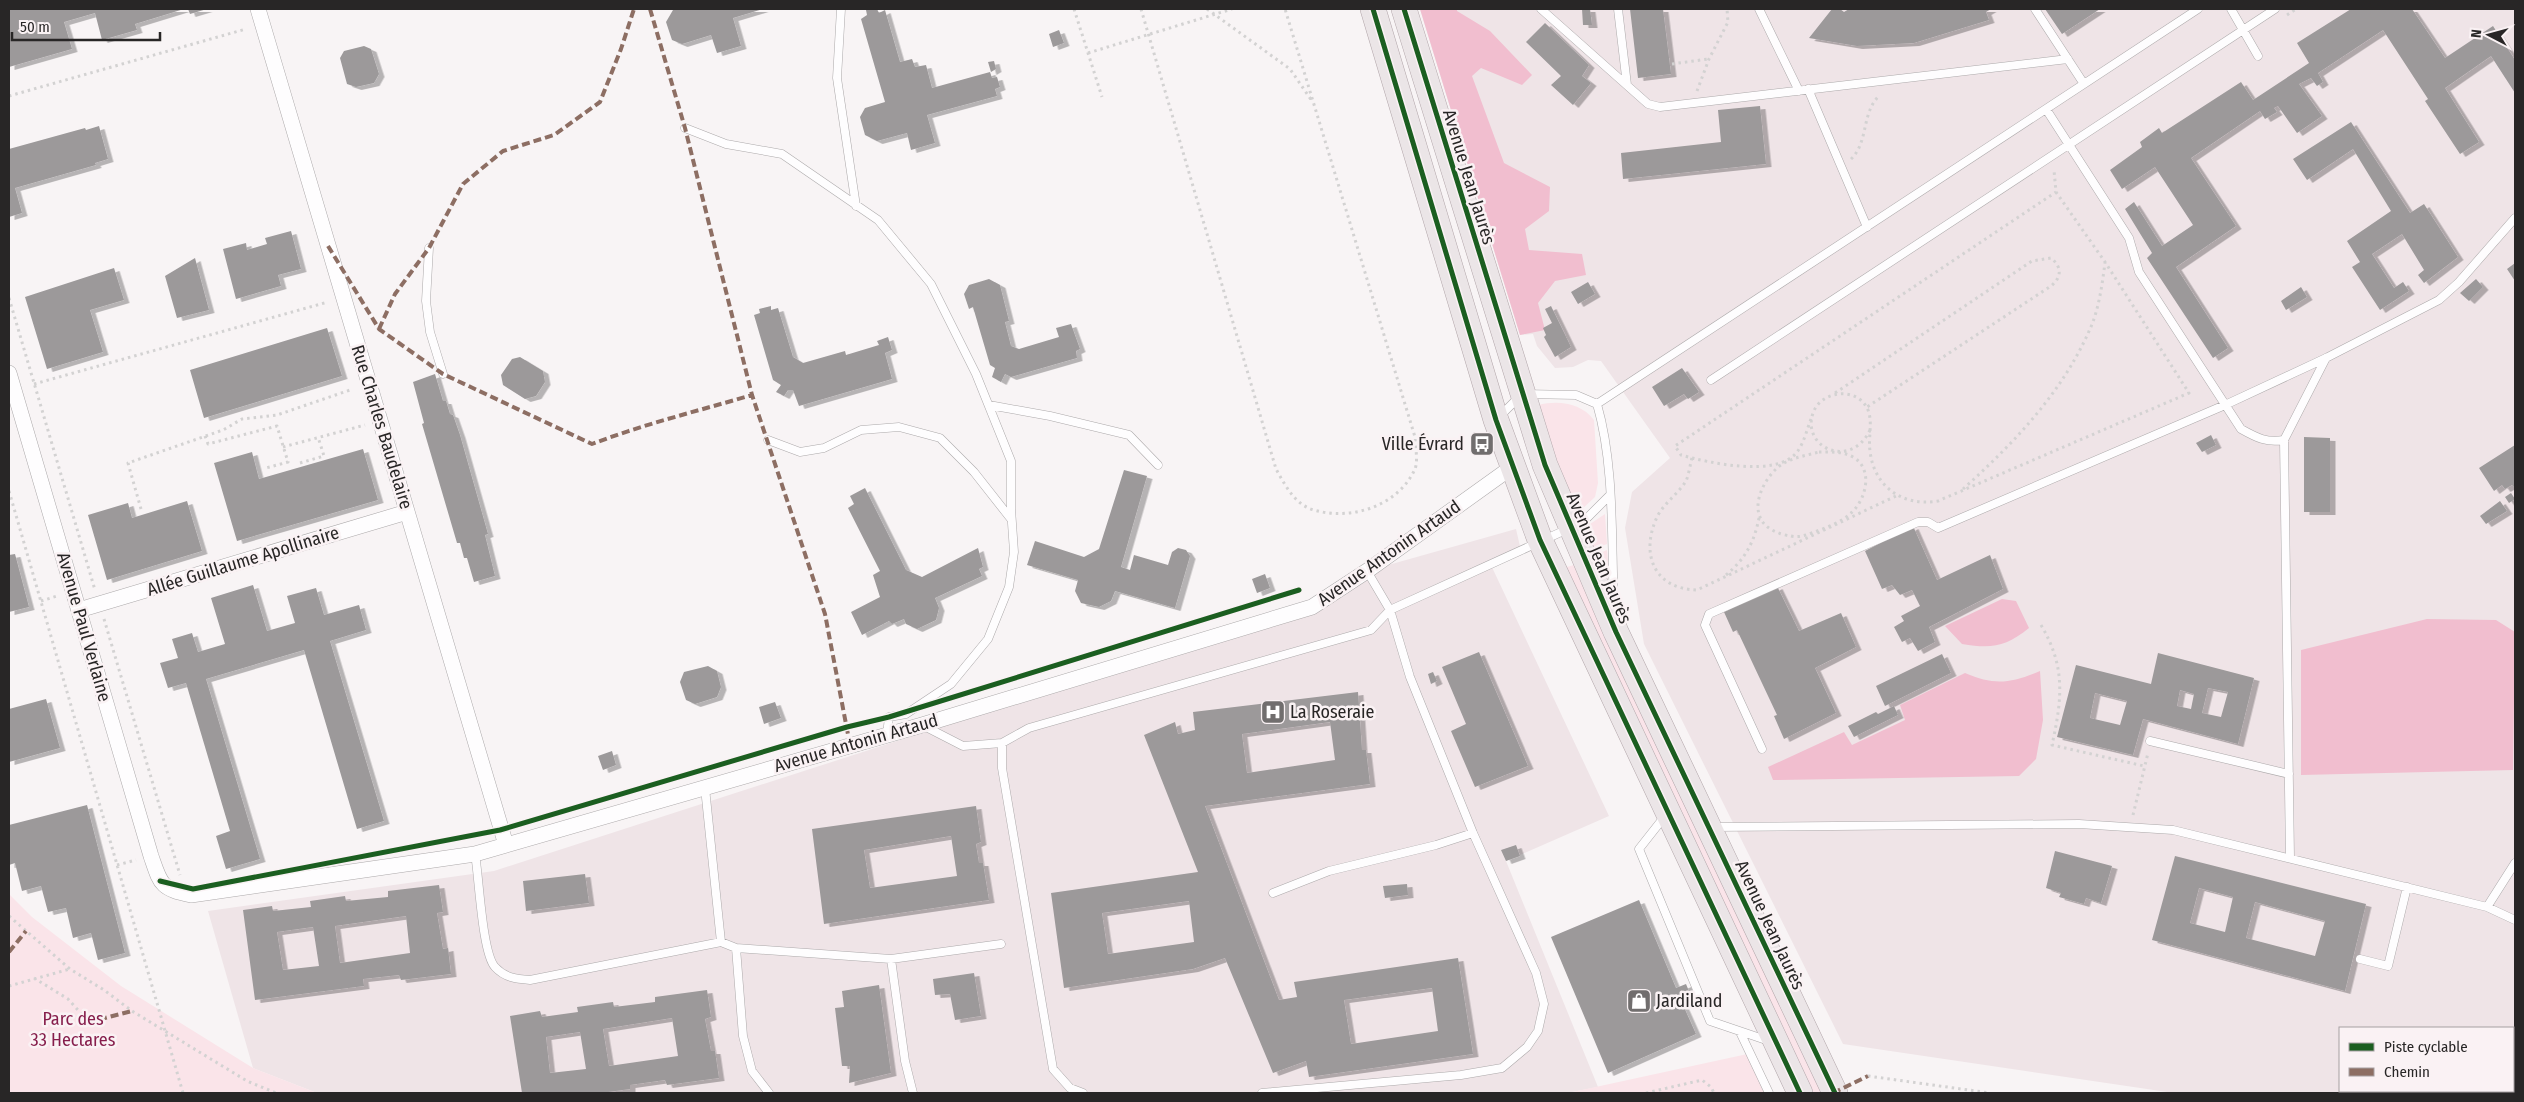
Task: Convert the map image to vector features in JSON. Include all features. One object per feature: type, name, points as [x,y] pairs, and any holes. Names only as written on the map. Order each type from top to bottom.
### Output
[{"type":"main road","points":[[1373,9],[1496,420],[1540,540],[1800,1093]]},
{"type":"main road","name":"Avenue Jean Jaurès","points":[[1404,9],[1522,394],[1545,465],[1570,528],[1616,632],[1835,1093]]},
{"type":"street","name":"Rue Charles Baudelaire","points":[[258,9],[506,845]]},
{"type":"street","name":"Avenue Paul Verlaine","points":[[9,373],[160,881]]},
{"type":"street","name":"Avenue Antonin Artaud","points":[[160,881],[170,890],[191,895],[475,854],[887,735],[1312,607],[1367,571],[1512,467]]},
{"type":"street","name":"Allée Guillaume Apollinaire","points":[[79,610],[407,512]]},
{"type":"lane","points":[[841,9],[837,78],[856,206]]},
{"type":"lane","points":[[1541,9],[1648,104],[1660,107],[2068,59]]},
{"type":"lane","points":[[1618,9],[1627,85]]},
{"type":"lane","points":[[1770,9],[1761,11],[1799,90]]},
{"type":"lane","points":[[2034,9],[2084,84]]},
{"type":"lane","points":[[1597,404],[2084,84],[2188,11],[2198,9]]},
{"type":"lane","points":[[2231,9],[2258,56]]},
{"type":"lane","points":[[1711,380],[2275,9]]},
{"type":"lane","points":[[1808,89],[1867,227]]},
{"type":"lane","points":[[2046,109],[2129,238],[2139,272],[2241,429],[2259,439],[2272,442],[2284,440]]},
{"type":"lane","points":[[685,128],[726,144],[782,154],[878,220],[931,284],[953,325],[1011,461],[1014,552],[1009,587],[988,638],[951,684],[906,714],[889,717],[887,735]]},
{"type":"lane","points":[[1762,750],[1705,626],[1709,614],[1918,522],[1928,522],[1938,528],[2226,405],[2326,358],[2439,300],[2459,282],[2515,218]]},
{"type":"lane","points":[[429,248],[426,301],[430,332],[443,374]]},
{"type":"lane","points":[[2290,858],[2284,440],[2326,358]]},
{"type":"lane","points":[[1496,420],[1522,394],[1576,395],[1597,404],[1604,426],[1608,460],[1616,632]]},
{"type":"lane","points":[[988,405],[1050,416],[1129,435],[1158,465]]},
{"type":"lane","points":[[768,440],[800,452],[824,448],[861,430],[899,427],[940,438],[974,472],[1012,520]]},
{"type":"lane","points":[[922,724],[963,746],[1002,743],[1029,728],[1371,630],[1390,610],[1585,520],[1609,496]]},
{"type":"lane","points":[[1262,1093],[1461,1075],[1502,1068],[1527,1047],[1538,1032],[1544,1004],[1536,974],[1473,833],[1410,677],[1390,610],[1367,571]]},
{"type":"lane","points":[[2150,741],[2289,774]]},
{"type":"lane","points":[[1002,743],[1002,768],[1053,1069],[1070,1088],[1082,1093]]},
{"type":"lane","points":[[705,788],[721,942]]},
{"type":"lane","points":[[1668,813],[1639,849],[1710,1021],[1776,1044]]},
{"type":"lane","points":[[1708,827],[2079,824],[2173,830],[2487,907],[2515,920]]},
{"type":"lane","points":[[1273,893],[1329,871],[1436,845],[1473,833]]},
{"type":"lane","points":[[475,854],[487,950],[494,967],[510,978],[530,980],[721,942],[736,948],[891,959],[1001,944]]},
{"type":"lane","points":[[2487,907],[2515,863]]},
{"type":"lane","points":[[2360,960],[2388,966],[2407,887]]},
{"type":"lane","points":[[736,948],[743,1036],[752,1071],[769,1093]]},
{"type":"lane","points":[[891,959],[905,1061],[913,1093]]},
{"type":"lane","points":[[1740,1032],[1769,1093]]},
{"type":"path","points":[[1074,9],[1102,97]]},
{"type":"path","points":[[1141,9],[1276,469],[1290,494],[1313,510],[1341,513],[1370,509],[1397,496],[1416,470],[1414,437],[1285,9]]},
{"type":"path","points":[[1207,9],[1290,69],[1315,105]]},
{"type":"path","points":[[1088,53],[1232,9]]},
{"type":"path","points":[[1692,104],[1709,59],[1728,22],[1727,9]]},
{"type":"path","points":[[2280,19],[2296,9]]},
{"type":"path","points":[[9,96],[262,25]]},
{"type":"path","points":[[1672,64],[1709,59]]},
{"type":"path","points":[[1842,168],[1856,154],[1868,113],[1876,99],[1898,79]]},
{"type":"path","points":[[1834,394],[1847,394],[1859,399],[1867,407],[1870,419],[1870,452],[1874,468],[1896,496],[1922,504],[1938,501],[2189,393],[2105,262],[2056,192],[2054,168],[2076,154]]},
{"type":"path","points":[[1870,430],[1865,440],[1855,449],[1840,452],[1819,452],[1784,463],[1758,467],[1680,456],[1675,446],[2056,192]]},
{"type":"path","points":[[1721,579],[1739,564],[1750,549],[1760,517],[1758,500],[1766,481],[1798,451],[1814,411],[1823,399],[1834,394],[2032,260],[2051,258],[2057,263],[2060,272],[2057,281],[2051,286],[1867,407]]},
{"type":"path","points":[[1960,491],[2005,451],[2035,416],[2067,373],[2090,328],[2101,293],[2105,262]]},
{"type":"path","points":[[34,384],[343,298]]},
{"type":"path","points":[[141,509],[128,463],[223,430],[242,419],[277,415],[369,383]]},
{"type":"path","points":[[1760,517],[1770,528],[1784,535],[1798,537],[1825,528],[1851,514],[1862,499],[1867,483],[1863,468],[1854,457],[1829,450],[1820,443],[1814,434],[1811,422],[1814,411]]},
{"type":"path","points":[[284,447],[380,421]]},
{"type":"path","points":[[205,436],[208,444],[277,426],[288,462],[266,468]]},
{"type":"path","points":[[300,463],[324,456],[318,437]]},
{"type":"path","points":[[1692,458],[1686,480],[1657,517],[1651,539],[1650,557],[1658,573],[1666,584],[1682,590],[1697,590],[1896,496]]},
{"type":"path","points":[[9,491],[183,1093]]},
{"type":"path","points":[[2041,625],[2052,644],[2059,664],[2060,710],[2052,745],[2144,766]]},
{"type":"path","points":[[2130,827],[2150,741]]},
{"type":"path","points":[[9,916],[70,969],[166,1032],[246,1081],[276,1093]]},
{"type":"path","points":[[9,986],[70,969]]},
{"type":"path","points":[[34,978],[68,999],[87,1020]]},
{"type":"path","points":[[1868,1076],[1990,1093]]},
{"type":"path","points":[[1646,1093],[1702,1080],[1711,1087],[1714,1093]]},
{"type":"shaded area","points":[[1420,9],[2515,9],[2515,1093],[2174,1093],[1843,1044],[1644,644],[1625,528],[1632,492],[1670,458],[1601,361],[1588,360],[1573,367],[1555,368],[1537,346],[1533,334],[1520,335]]},
{"type":"shaded area","points":[[1420,9],[1457,9],[1457,11],[1490,31],[1532,75],[1522,85],[1481,68],[1472,76],[1504,163],[1550,187],[1549,211],[1525,229],[1529,250],[1582,254],[1586,275],[1555,281],[1538,303],[1545,330],[1520,335]]},
{"type":"shaded area","name":"La Roseraie","points":[[1516,529],[1522,555],[1490,563],[1609,816],[1506,861],[1598,1087],[1567,1093],[317,1093],[253,1068],[208,911],[494,871],[1312,607],[1367,571]]},
{"type":"shaded area","points":[[2002,599],[2016,601],[2029,628],[2005,643],[1990,646],[1962,644],[1945,626]]},
{"type":"shaded area","points":[[2427,619],[2496,620],[2515,632],[2513,770],[2301,775],[2301,650]]},
{"type":"shaded area","points":[[2040,671],[2043,720],[2036,759],[2019,776],[1773,780],[1768,767],[1844,732],[1852,745],[1905,720],[1900,705],[1965,673],[1985,680],[2003,681],[2020,678]]},
{"type":"green space","points":[[1569,404],[1583,410],[1594,420],[1598,483],[1595,497],[1581,510],[1575,510],[1559,471],[1538,405]]},
{"type":"green space","points":[[1605,514],[1607,544],[1591,550],[1584,528]]},
{"type":"green space","points":[[1607,550],[1609,572],[1606,578],[1593,556]]},
{"type":"green space","points":[[1574,565],[1822,1093],[1811,1093],[1563,568]]},
{"type":"green space","name":"Parc des 33 Hectares","points":[[9,894],[32,917],[121,986],[253,1068],[317,1093],[9,1093]]},
{"type":"green space","points":[[1752,1053],[1768,1093],[1568,1093]]},
{"type":"building","points":[[9,9],[184,9],[135,24],[137,30],[102,40],[95,13],[64,22],[72,49],[9,67]]},
{"type":"building","points":[[188,9],[207,9],[190,14]]},
{"type":"building","points":[[763,9],[733,18],[741,46],[717,53],[711,35],[682,44],[672,40],[666,22],[673,10]]},
{"type":"building","points":[[877,9],[879,13],[885,10],[900,62],[912,59],[915,67],[926,65],[932,88],[990,72],[992,78],[997,77],[1000,87],[995,89],[997,96],[927,115],[935,143],[911,150],[907,133],[877,141],[865,135],[860,117],[865,108],[885,102],[861,19],[867,15],[866,10]]},
{"type":"building","points":[[1582,9],[1590,9],[1592,25],[1583,25]]},
{"type":"building","points":[[1630,9],[1663,9],[1671,74],[1638,78]]},
{"type":"building","points":[[1832,9],[1840,9],[1844,12],[1849,9],[1991,9],[1986,12],[1989,20],[1914,43],[1857,46],[1809,38]]},
{"type":"building","points":[[2045,9],[2100,9],[2062,34]]},
{"type":"building","points":[[2351,9],[2412,9],[2445,58],[2493,26],[2515,60],[2515,93],[2491,56],[2445,88],[2479,142],[2460,154],[2425,101],[2428,99],[2383,30],[2318,73],[2323,82],[2317,86],[2311,78],[2299,84],[2322,116],[2297,133],[2278,106],[2274,108],[2277,112],[2265,119],[2260,111],[2191,158],[2236,226],[2176,267],[2228,348],[2213,358],[2147,258],[2152,253],[2125,209],[2134,202],[2162,246],[2193,225],[2155,167],[2122,189],[2110,170],[2142,147],[2140,142],[2159,128],[2162,133],[2241,82],[2253,100],[2309,63],[2297,43]]},
{"type":"building","points":[[1545,23],[1589,65],[1582,76],[1591,83],[1573,105],[1551,85],[1561,76],[1526,42]]},
{"type":"building","points":[[1059,30],[1064,43],[1053,47],[1049,34]]},
{"type":"building","points":[[364,46],[371,49],[379,74],[374,83],[356,87],[347,84],[340,58],[344,51]]},
{"type":"building","points":[[994,61],[996,69],[991,72],[988,62]]},
{"type":"building","points":[[1760,106],[1766,164],[1623,179],[1621,153],[1721,142],[1718,110]]},
{"type":"building","points":[[2351,122],[2410,213],[2424,204],[2458,257],[2424,283],[2418,275],[2424,270],[2402,234],[2372,254],[2394,288],[2403,282],[2409,291],[2380,310],[2352,267],[2360,262],[2347,241],[2391,211],[2353,149],[2307,180],[2293,159]]},
{"type":"building","points":[[99,126],[108,159],[95,163],[96,165],[15,188],[22,213],[9,217],[9,149],[85,128],[86,130]]},
{"type":"building","points":[[291,231],[301,269],[278,275],[281,286],[236,299],[223,249],[246,243],[247,250],[267,244],[265,238]]},
{"type":"building","points":[[195,258],[209,310],[177,318],[165,276]]},
{"type":"building","points":[[2515,263],[2515,281],[2507,269]]},
{"type":"building","points":[[114,268],[124,300],[90,310],[103,352],[47,369],[25,297]]},
{"type":"building","points":[[989,279],[1000,285],[1009,321],[1005,322],[1011,346],[1019,349],[1059,337],[1056,328],[1071,324],[1080,349],[1076,351],[1077,358],[1011,377],[1005,374],[1001,382],[992,377],[995,368],[990,365],[973,307],[969,309],[964,294],[969,285]]},
{"type":"building","points":[[2476,279],[2483,287],[2469,301],[2460,293]]},
{"type":"building","points":[[1588,282],[1595,294],[1578,304],[1571,292]]},
{"type":"building","points":[[2301,287],[2307,297],[2286,310],[2281,301]]},
{"type":"building","points":[[771,306],[771,310],[778,308],[793,357],[803,363],[845,351],[846,355],[879,345],[877,341],[888,337],[892,350],[885,353],[892,379],[799,406],[793,390],[788,390],[784,396],[776,392],[781,385],[773,380],[754,315],[760,313],[759,309]]},
{"type":"building","points":[[1551,306],[1571,347],[1555,357],[1544,337],[1546,335],[1543,328],[1552,323],[1545,309]]},
{"type":"building","points":[[327,328],[342,376],[204,418],[190,370]]},
{"type":"building","points":[[520,357],[543,371],[545,382],[536,396],[525,399],[503,385],[501,375],[512,359]]},
{"type":"building","points":[[1682,368],[1699,392],[1688,399],[1684,394],[1664,406],[1652,387]]},
{"type":"building","points":[[435,374],[443,401],[446,401],[450,414],[453,415],[460,435],[488,534],[485,535],[495,576],[474,582],[467,558],[464,558],[460,543],[457,543],[422,424],[424,423],[413,382]]},
{"type":"building","points":[[2211,435],[2216,445],[2202,452],[2196,443]]},
{"type":"building","points":[[2304,437],[2330,438],[2330,512],[2304,512]]},
{"type":"building","points":[[2515,445],[2515,488],[2512,485],[2505,489],[2502,485],[2494,491],[2479,468]]},
{"type":"building","points":[[363,449],[378,500],[237,541],[214,463],[252,452],[259,479]]},
{"type":"building","points":[[1124,470],[1147,476],[1121,567],[1130,570],[1134,555],[1168,565],[1172,552],[1178,548],[1186,550],[1190,556],[1175,608],[1115,591],[1111,601],[1099,607],[1081,603],[1075,591],[1078,580],[1027,565],[1035,541],[1084,557],[1099,549]]},
{"type":"building","points":[[865,488],[906,570],[922,577],[978,548],[983,567],[979,569],[982,576],[935,598],[939,608],[936,620],[917,629],[906,624],[904,619],[892,624],[889,621],[862,635],[851,612],[880,597],[873,575],[880,571],[848,508],[854,504],[850,496]]},
{"type":"building","points":[[2511,493],[2515,499],[2509,503],[2505,497]]},
{"type":"building","points":[[187,501],[202,551],[107,580],[88,515],[128,503],[132,518]]},
{"type":"building","points":[[2500,501],[2507,511],[2486,524],[2480,516]]},
{"type":"building","points":[[1913,526],[1937,580],[1990,555],[2003,589],[1929,627],[1935,642],[1918,651],[1910,638],[1902,642],[1894,627],[1904,621],[1901,616],[1920,606],[1912,590],[1900,595],[1892,585],[1882,589],[1865,551]]},
{"type":"building","points":[[15,554],[29,607],[9,612],[9,555]]},
{"type":"building","points":[[1265,574],[1270,588],[1257,593],[1252,579]]},
{"type":"building","points":[[253,585],[267,631],[295,623],[287,596],[316,588],[324,615],[359,605],[366,630],[330,641],[384,821],[357,829],[304,650],[206,679],[260,859],[226,869],[216,836],[230,831],[186,683],[168,688],[160,663],[178,658],[172,639],[192,633],[198,652],[225,644],[211,598]]},
{"type":"building","points":[[1777,586],[1799,631],[1841,613],[1856,647],[1815,668],[1836,713],[1784,739],[1774,716],[1777,715],[1737,630],[1733,632],[1724,612]]},
{"type":"building","points":[[1479,652],[1528,766],[1475,787],[1451,731],[1466,724],[1442,667]]},
{"type":"building","points":[[2158,653],[2254,678],[2238,744],[2143,719],[2133,755],[2057,737],[2076,665],[2151,684]],"holes":[[[2208,688],[2228,692],[2221,717],[2202,713]],[[2180,690],[2194,694],[2191,709],[2177,706]],[[2095,693],[2127,701],[2120,725],[2090,718]]]},
{"type":"building","points":[[1942,654],[1951,673],[1885,706],[1876,686]]},
{"type":"building","points":[[708,666],[717,671],[721,687],[717,697],[695,704],[686,700],[680,682],[684,672]]},
{"type":"building","points":[[1433,672],[1437,681],[1431,684],[1428,674]]},
{"type":"building","points":[[1358,692],[1362,750],[1366,750],[1370,784],[1205,806],[1279,1000],[1297,997],[1294,982],[1458,958],[1473,1054],[1309,1077],[1306,1061],[1273,1073],[1225,958],[1193,969],[1064,988],[1051,893],[1198,872],[1144,735],[1175,722],[1178,734],[1195,730],[1193,712]],"holes":[[[1330,722],[1335,760],[1247,773],[1242,734]],[[1189,901],[1194,942],[1108,954],[1102,913]],[[1432,988],[1438,1031],[1351,1044],[1344,1000]]]},
{"type":"building","points":[[46,699],[60,748],[9,762],[9,709]]},
{"type":"building","points":[[775,702],[781,718],[764,724],[759,707]]},
{"type":"building","points":[[1894,706],[1898,715],[1854,737],[1848,726],[1876,712],[1878,714]]},
{"type":"building","points":[[612,751],[616,765],[603,770],[598,756]]},
{"type":"building","points":[[87,805],[125,953],[98,960],[91,933],[73,938],[66,908],[48,912],[41,886],[22,891],[15,863],[9,865],[9,825]]},
{"type":"building","points":[[976,806],[981,842],[976,844],[979,863],[983,863],[989,900],[824,924],[812,829]],"holes":[[[951,836],[957,876],[870,888],[864,850]]]},
{"type":"building","points":[[1516,845],[1520,856],[1506,861],[1501,850]]},
{"type":"building","points":[[2055,851],[2112,866],[2101,903],[2086,898],[2084,904],[2059,897],[2061,893],[2046,888]]},
{"type":"building","points":[[2175,856],[2366,904],[2345,991],[2152,940]],"holes":[[[2199,888],[2233,897],[2225,932],[2190,923]],[[2255,902],[2325,921],[2315,956],[2246,938]]]},
{"type":"building","points":[[585,874],[589,903],[526,911],[523,881]]},
{"type":"building","points":[[1407,884],[1408,895],[1385,898],[1383,886]]},
{"type":"building","points":[[439,885],[443,912],[437,913],[443,949],[448,948],[451,974],[401,980],[399,975],[363,979],[364,986],[255,1000],[243,910],[272,906],[273,911],[311,907],[310,901],[345,896],[346,901],[388,897],[388,891]],"holes":[[[406,916],[410,953],[340,963],[335,926]],[[313,927],[319,966],[283,970],[277,932]]]},
{"type":"building","points":[[1639,900],[1676,988],[1686,984],[1693,1001],[1683,1005],[1696,1034],[1608,1073],[1551,937]]},
{"type":"building","points":[[974,973],[981,1016],[955,1020],[950,994],[935,995],[933,979]]},
{"type":"building","points":[[879,985],[891,1073],[849,1083],[850,1066],[842,1066],[835,1008],[844,1007],[842,991]]},
{"type":"building","points":[[707,990],[711,1017],[705,1019],[711,1051],[715,1051],[719,1078],[667,1085],[665,1080],[630,1085],[630,1089],[601,1093],[522,1093],[510,1016],[540,1011],[542,1017],[578,1012],[577,1007],[613,1002],[614,1007],[655,1002],[655,997]],"holes":[[[672,1018],[678,1056],[609,1066],[603,1029]],[[580,1032],[586,1069],[550,1073],[546,1037]]]},
{"type":"marked path","points":[[379,329],[395,294],[429,248],[463,184],[503,151],[554,135],[600,102],[621,49],[634,9]]},
{"type":"marked path","points":[[650,9],[685,128],[752,395],[825,614],[850,745]]},
{"type":"marked path","points":[[328,246],[379,329],[443,374],[592,444],[651,424],[752,395]]},
{"type":"marked path","points":[[9,952],[26,931]]},
{"type":"marked path","points":[[87,1020],[101,1019],[132,1011]]},
{"type":"marked path","points":[[1833,1093],[1868,1076]]},
{"type":"cycle path","points":[[1373,9],[1496,420],[1540,540],[1800,1093]]},
{"type":"cycle path","points":[[1404,9],[1545,465],[1616,632],[1835,1093]]},
{"type":"cycle path","points":[[160,881],[193,889],[500,830],[847,727],[889,717],[1299,590]]},
{"type":"place","name":"Ville Évrard","points":[[1482,444]]},
{"type":"place","name":"La Roseraie","points":[[1273,712]]},
{"type":"place","name":"Jardiland","points":[[1639,1001]]}]
